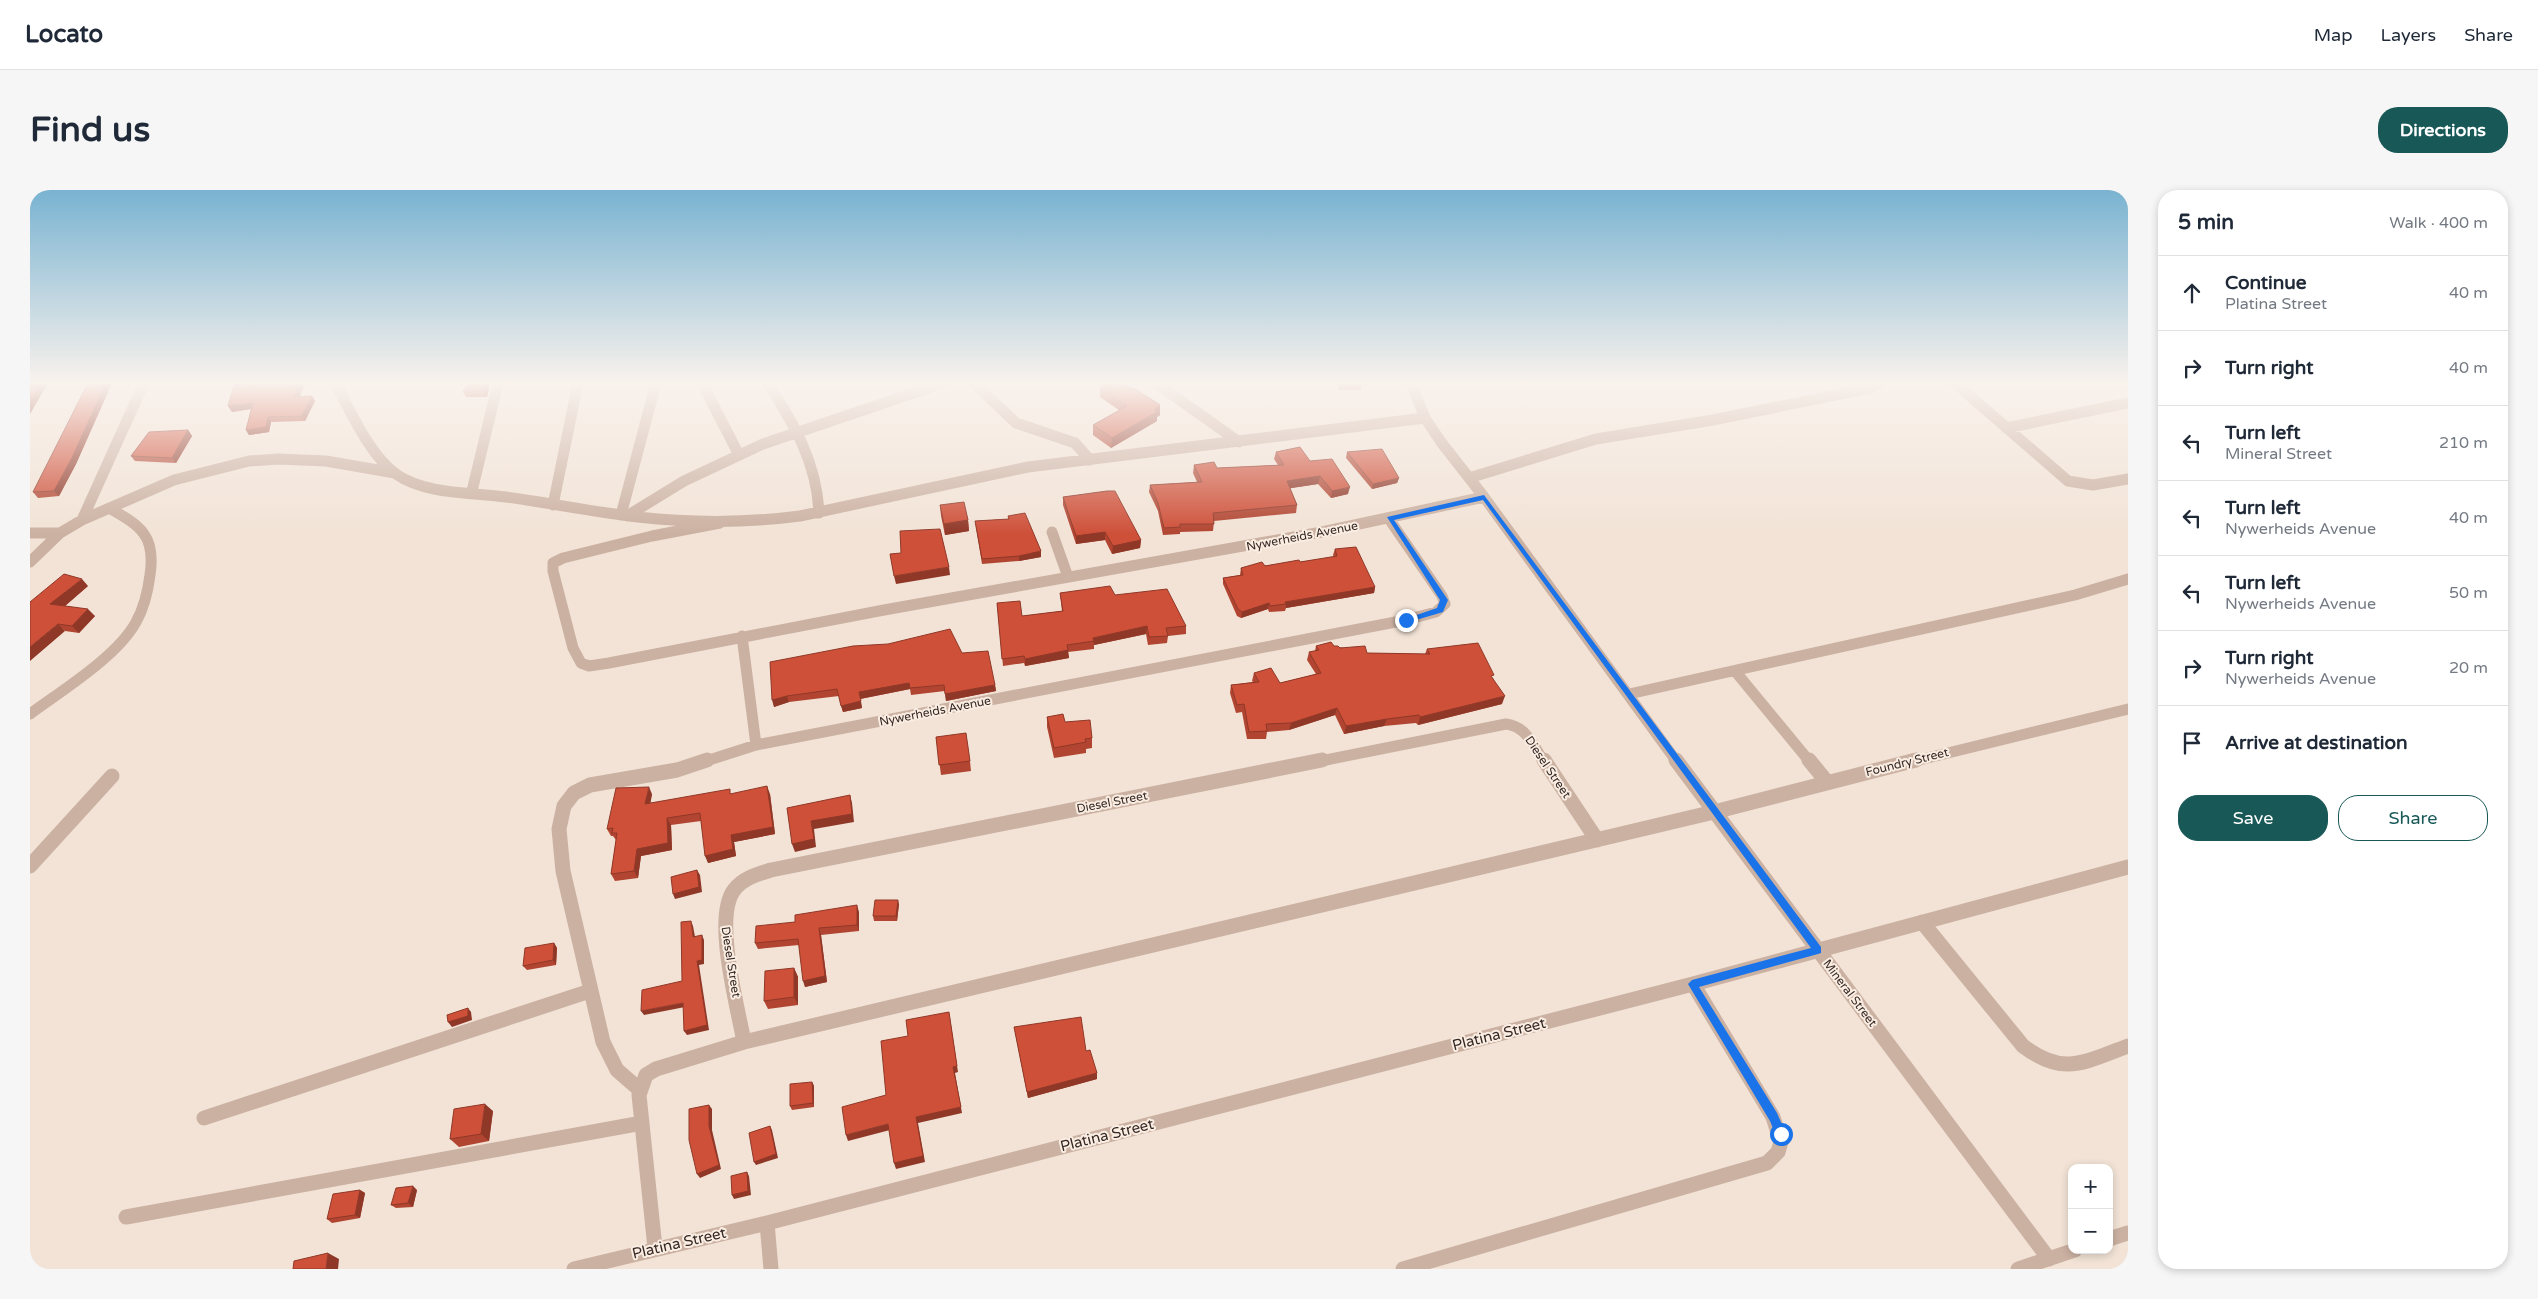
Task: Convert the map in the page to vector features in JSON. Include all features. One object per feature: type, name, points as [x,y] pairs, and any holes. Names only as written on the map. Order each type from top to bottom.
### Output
[{"type":"street","points":[[82,520],[121,433]]},
{"type":"street","points":[[365,433],[395,473]]},
{"type":"street","points":[[472,491],[486,433]]},
{"type":"street","points":[[553,504],[568,433]]},
{"type":"street","points":[[624,515],[644,433]]},
{"type":"street","points":[[728,433],[739,454]]},
{"type":"street","points":[[624,515],[684,481],[739,454],[790,433]]},
{"type":"street","points":[[799,433],[816,487],[818,513]]},
{"type":"street","points":[[1048,433],[1076,442],[1085,450],[1090,460]]},
{"type":"street","points":[[1226,433],[1238,442]]},
{"type":"street","points":[[30,562],[60,532],[82,520],[174,480],[249,461],[326,461],[395,473],[429,487],[472,491],[660,520],[720,523],[818,513],[991,474],[1305,433]]},
{"type":"street","name":"Mineral Street","points":[[1436,433],[1714,812],[2049,1259]]},
{"type":"street","points":[[1469,478],[1596,439],[1631,433]]},
{"type":"street","points":[[2012,433],[2068,481],[2084,485],[2098,485],[2128,479]]},
{"type":"street","name":"Nywerheids Avenue","points":[[720,523],[652,536],[563,558],[553,563],[553,571],[573,648],[581,663],[588,666],[609,664],[742,636],[1241,548],[1484,498]]},
{"type":"street","points":[[30,714],[120,642],[140,616],[149,584],[152,549],[146,533],[138,524],[109,508]]},
{"type":"street","name":"Nywerheids Avenue","points":[[756,746],[1406,620],[1440,610],[1445,604],[1442,596],[1389,519]]},
{"type":"street","points":[[30,533],[60,532]]},
{"type":"street","points":[[1052,532],[1068,577]]},
{"type":"street","points":[[1629,694],[2075,595],[2128,579]]},
{"type":"street","points":[[640,1090],[626,1080],[609,1057],[603,1042],[568,896],[560,849],[561,816],[567,799],[581,788],[677,770],[756,746],[742,636]]},
{"type":"street","points":[[1735,671],[1826,782]]},
{"type":"street","name":"Foundry Street","points":[[1714,812],[1826,782],[2128,708]]},
{"type":"street","name":"Diesel Street","points":[[744,1042],[725,928],[726,906],[732,892],[745,879],[771,870],[1506,724],[1515,725],[1523,730],[1597,840]]},
{"type":"street","points":[[30,866],[112,776]]},
{"type":"street","points":[[655,1248],[640,1090],[646,1076],[656,1069],[744,1042],[1714,812]]},
{"type":"street","name":"Platina Street","points":[[574,1269],[598,1266],[655,1248],[767,1223],[1692,984],[2128,867]]},
{"type":"street","points":[[1922,922],[2023,1046],[2034,1055],[2047,1062],[2067,1064],[2128,1046]]},
{"type":"street","points":[[1403,1269],[1435,1265],[1767,1163],[1777,1155],[1781,1145],[1781,1134],[1773,1117],[1692,984]]},
{"type":"street","points":[[204,1118],[590,991]]},
{"type":"street","points":[[126,1217],[642,1123]]},
{"type":"street","points":[[767,1223],[771,1269]]},
{"type":"street","points":[[2113,1238],[2128,1233]]},
{"type":"street","points":[[2018,1269],[2068,1252]]},
{"type":"building","points":[[63,433],[83,433],[54,491],[33,492]]},
{"type":"building","points":[[148,433],[186,433],[172,458],[131,456]]},
{"type":"building","points":[[1105,433],[1120,433],[1112,438]]},
{"type":"building","points":[[1300,447],[1310,461],[1332,459],[1350,487],[1332,491],[1320,476],[1287,481],[1297,505],[1213,513],[1214,524],[1180,524],[1180,527],[1164,528],[1158,503],[1150,485],[1202,482],[1194,465],[1214,462],[1217,468],[1284,465],[1276,452]]},
{"type":"building","points":[[1382,449],[1399,478],[1373,484],[1347,452]]},
{"type":"building","points":[[1115,491],[1141,540],[1113,546],[1105,532],[1076,536],[1063,497]]},
{"type":"building","points":[[964,502],[968,520],[944,524],[940,505]]},
{"type":"building","points":[[1025,513],[1041,551],[1019,556],[982,559],[975,521],[1009,519],[1008,516]]},
{"type":"building","points":[[940,529],[949,567],[894,576],[890,554],[901,553],[900,531]]},
{"type":"building","points":[[1356,547],[1375,587],[1285,602],[1286,604],[1270,606],[1269,603],[1242,612],[1238,609],[1223,578],[1243,575],[1241,568],[1262,562],[1265,566],[1299,560],[1300,562],[1337,556],[1335,549]]},
{"type":"building","points":[[64,574],[82,579],[50,604],[88,609],[72,626],[58,624],[30,647],[30,602]]},
{"type":"building","points":[[1110,586],[1115,595],[1167,589],[1186,626],[1166,628],[1168,636],[1149,637],[1147,626],[1093,638],[1094,641],[1067,645],[1068,650],[1025,659],[1024,656],[1002,659],[997,603],[1020,601],[1022,616],[1063,611],[1060,593]]},
{"type":"building","points":[[950,629],[962,653],[988,651],[995,685],[945,694],[944,685],[910,688],[909,683],[859,692],[861,701],[841,706],[837,689],[772,700],[770,662],[853,646],[888,644]]},
{"type":"building","points":[[1331,642],[1334,646],[1340,648],[1365,646],[1367,653],[1430,654],[1427,649],[1478,643],[1494,675],[1491,676],[1505,696],[1420,717],[1419,715],[1346,726],[1337,708],[1291,723],[1266,724],[1267,731],[1249,732],[1244,704],[1237,705],[1231,685],[1259,682],[1254,673],[1271,668],[1280,683],[1321,673],[1309,652],[1319,650],[1316,646]]},
{"type":"building","points":[[1063,714],[1065,722],[1090,720],[1092,738],[1085,739],[1086,742],[1054,748],[1047,717]]},
{"type":"building","points":[[966,733],[970,761],[939,765],[936,737]]},
{"type":"building","points":[[767,786],[773,827],[731,835],[733,849],[705,856],[700,813],[667,818],[668,843],[637,849],[634,871],[611,874],[617,833],[612,833],[613,828],[607,829],[616,788],[649,787],[645,804],[730,789],[730,794]]},
{"type":"building","points":[[850,795],[852,814],[811,821],[814,839],[792,844],[787,808]]},
{"type":"building","points":[[697,870],[699,887],[673,894],[671,877]]},
{"type":"building","points":[[875,900],[898,900],[896,916],[873,916]]},
{"type":"building","points":[[857,905],[857,925],[819,928],[825,976],[803,981],[798,939],[755,943],[756,926],[795,922],[795,915]]},
{"type":"building","points":[[691,921],[693,937],[702,935],[702,960],[697,961],[707,1025],[684,1031],[683,1003],[641,1011],[642,990],[682,981],[681,922]]},
{"type":"building","points":[[554,943],[553,960],[523,966],[525,948]]},
{"type":"building","points":[[794,968],[794,997],[764,1001],[765,971]]},
{"type":"building","points":[[468,1008],[468,1016],[448,1022],[447,1015]]},
{"type":"building","points":[[949,1012],[957,1066],[953,1067],[961,1107],[916,1117],[923,1156],[894,1163],[888,1124],[846,1135],[842,1107],[886,1095],[881,1041],[908,1036],[906,1020]]},
{"type":"building","points":[[1081,1017],[1086,1051],[1090,1050],[1097,1073],[1027,1092],[1014,1027]]},
{"type":"building","points":[[812,1082],[813,1103],[790,1106],[790,1084]]},
{"type":"building","points":[[485,1104],[481,1134],[450,1139],[454,1109]]},
{"type":"building","points":[[709,1105],[709,1126],[719,1165],[697,1174],[689,1140],[689,1109]]},
{"type":"building","points":[[770,1126],[776,1154],[754,1162],[749,1133]]},
{"type":"building","points":[[747,1172],[748,1191],[732,1195],[731,1176]]},
{"type":"building","points":[[413,1186],[408,1203],[391,1205],[396,1188]]},
{"type":"building","points":[[360,1190],[355,1215],[327,1219],[333,1194]]},
{"type":"building","points":[[328,1253],[326,1269],[293,1269],[294,1261]]},
{"type":"route","points":[[1406,620],[1436,612],[1445,604],[1442,596],[1389,519],[1484,498],[1714,812],[1818,950],[1692,984],[1773,1117],[1781,1134]]}]
